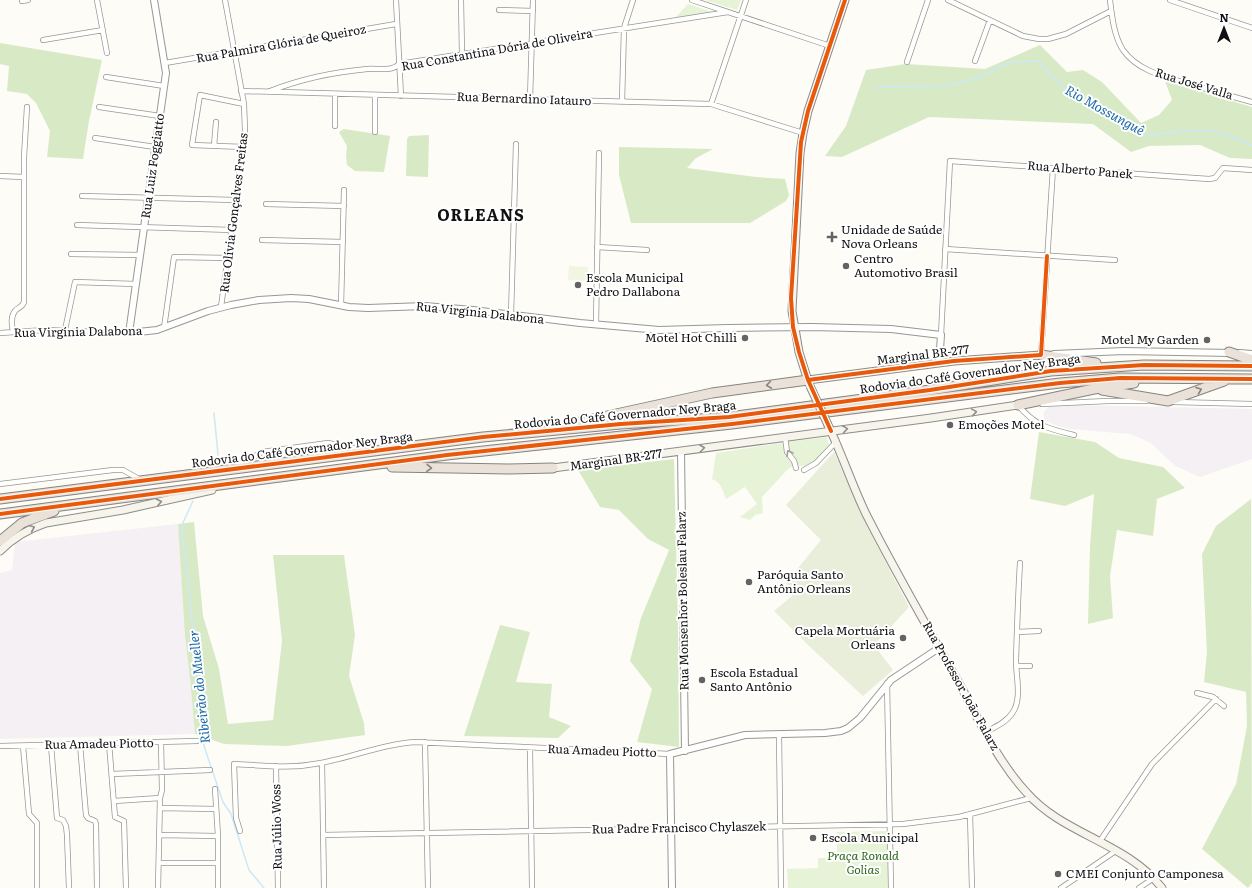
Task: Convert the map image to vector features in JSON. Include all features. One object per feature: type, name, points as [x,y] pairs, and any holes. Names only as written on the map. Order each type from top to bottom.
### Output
[{"type":"highway","points":[[1229,352],[1252,360]]},
{"type":"highway","points":[[1041,355],[1115,366]]},
{"type":"highway","name":"Rodovia do Café Governador Ney Braga","points":[[0,499],[464,439],[626,423],[729,417],[930,390],[1050,371],[1115,366],[1252,366]]},
{"type":"highway","name":"Rodovia do Café Governador Ney Braga","points":[[0,514],[362,466],[732,424],[1060,383],[1120,378],[1252,379]]},
{"type":"highway","points":[[1018,405],[1094,389],[1133,383],[1204,378]]},
{"type":"highway","points":[[1094,389],[1168,401],[1230,379]]},
{"type":"highway","points":[[539,432],[712,393],[809,383]]},
{"type":"highway","points":[[362,466],[509,469],[553,468]]},
{"type":"highway","points":[[0,541],[22,523],[73,504]]},
{"type":"main road","name":"Rua Professor João Falarz","points":[[845,0],[802,132],[800,153],[792,311],[793,327],[809,383],[830,428],[866,514],[939,648],[1005,764],[1031,798],[1057,818],[1117,850],[1137,863],[1154,878],[1162,888]]},
{"type":"main road","name":"Marginal BR-277","points":[[809,383],[939,363],[982,358],[1041,355]]},
{"type":"main road","name":"Marginal BR-277","points":[[553,468],[785,437],[830,428],[1018,405]]},
{"type":"main road","points":[[0,550],[20,534],[46,523],[123,510],[246,482]]},
{"type":"street","points":[[22,1],[28,0]]},
{"type":"street","points":[[98,0],[106,53]]},
{"type":"street","name":"Rua Luiz Foggiatto","points":[[129,333],[166,73],[154,0]]},
{"type":"street","name":"Rua Olívia Gonçalves Freitas","points":[[221,307],[244,147],[245,130],[242,91],[225,0]]},
{"type":"street","points":[[396,0],[396,24],[401,96]]},
{"type":"street","points":[[461,0],[462,54]]},
{"type":"street","points":[[530,99],[533,0]]},
{"type":"street","points":[[622,102],[624,28],[633,0]]},
{"type":"street","points":[[692,0],[830,46]]},
{"type":"street","points":[[711,104],[746,0]]},
{"type":"street","points":[[907,62],[928,0]]},
{"type":"street","points":[[948,0],[1031,39],[1048,39],[1075,31],[1111,11]]},
{"type":"street","name":"Rua José Valla","points":[[1110,0],[1115,30],[1119,42],[1123,50],[1135,62],[1162,76],[1252,102]]},
{"type":"street","points":[[1170,0],[1252,28]]},
{"type":"street","points":[[499,10],[533,11]]},
{"type":"street","name":"Rua Constantina Dória de Oliveira","points":[[268,92],[304,79],[358,70],[394,68],[399,64],[728,12]]},
{"type":"street","points":[[975,61],[990,20]]},
{"type":"street","name":"Rua Palmira Glória de Queiroz","points":[[165,63],[396,24]]},
{"type":"street","points":[[43,40],[103,30]]},
{"type":"street","points":[[106,77],[164,86]]},
{"type":"street","name":"Rua Bernardino Iatauro","points":[[242,91],[711,104],[802,132]]},
{"type":"street","points":[[335,94],[336,126]]},
{"type":"street","points":[[244,104],[200,95],[192,145],[244,147]]},
{"type":"street","points":[[374,132],[375,95]]},
{"type":"street","points":[[99,107],[160,116]]},
{"type":"street","points":[[13,332],[12,316],[16,310],[23,306],[24,302],[24,177],[27,108]]},
{"type":"street","points":[[214,146],[216,122]]},
{"type":"street","points":[[95,138],[156,147]]},
{"type":"street","points":[[511,315],[516,144]]},
{"type":"street","points":[[596,325],[599,152]]},
{"type":"street","name":"Rua Alberto Panek","points":[[946,249],[950,161],[1209,180],[1215,178],[1223,168],[1252,170]]},
{"type":"street","points":[[1041,355],[1053,168]]},
{"type":"street","points":[[0,176],[24,177]]},
{"type":"street","points":[[341,306],[344,190]]},
{"type":"street","points":[[82,196],[236,200]]},
{"type":"street","points":[[266,204],[344,206]]},
{"type":"street","points":[[77,225],[232,230]]},
{"type":"street","points":[[262,240],[343,242]]},
{"type":"street","points":[[597,247],[647,250]]},
{"type":"street","points":[[939,363],[946,249],[1115,260]]},
{"type":"street","points":[[71,254],[140,255]]},
{"type":"street","points":[[164,328],[174,257],[228,258]]},
{"type":"street","points":[[65,330],[75,282],[136,284]]},
{"type":"street","name":"Rua Virgínia Dalabona","points":[[0,333],[45,330],[129,333],[143,332],[164,328],[221,307],[259,300],[291,298],[309,299],[341,306],[360,308],[425,306],[596,325],[664,330],[793,327],[891,329],[941,335]]},
{"type":"street","name":"Marginal BR-277","points":[[1041,355],[1124,350],[1229,352],[1252,354]]},
{"type":"street","name":"Marginal BR-277","points":[[1018,405],[1108,401],[1168,401],[1252,404]]},
{"type":"street","points":[[1018,405],[1025,414],[1038,424],[1074,435]]},
{"type":"street","points":[[785,437],[787,452],[794,461],[796,468]]},
{"type":"street","points":[[804,470],[816,463],[836,442]]},
{"type":"street","points":[[233,470],[262,452],[328,443],[371,452]]},
{"type":"street","name":"Rua Monsenhor Boleslau Falarz","points":[[681,451],[684,751]]},
{"type":"street","points":[[0,484],[113,470],[123,470],[143,481]]},
{"type":"street","points":[[986,732],[1009,718],[1014,712],[1016,704],[1018,688],[1016,666],[1020,562]]},
{"type":"street","points":[[1017,632],[1039,631]]},
{"type":"street","name":"Rua Amadeu Piotto","points":[[240,831],[236,818],[234,764],[276,766],[322,763],[400,744],[425,742],[670,754],[745,735],[825,733],[841,731],[848,728],[860,718],[887,683],[939,648]]},
{"type":"street","points":[[1016,666],[1030,666]]},
{"type":"street","points":[[887,683],[891,888]]},
{"type":"street","points":[[1198,693],[1208,695],[1216,699],[1224,706]]},
{"type":"street","points":[[1100,841],[1152,764],[1216,699]]},
{"type":"street","points":[[779,734],[781,888]]},
{"type":"street","name":"Rua Amadeu Piotto","points":[[0,746],[197,741]]},
{"type":"street","points":[[158,888],[160,798],[162,793],[162,742]]},
{"type":"street","points":[[425,742],[428,888]]},
{"type":"street","points":[[109,743],[115,817],[124,821],[126,888]]},
{"type":"street","points":[[80,744],[86,815],[88,818],[95,821],[96,824],[97,888]]},
{"type":"street","points":[[51,745],[57,818],[62,820],[67,830],[69,888]]},
{"type":"street","points":[[23,746],[29,814],[37,823],[38,888]]},
{"type":"street","points":[[530,748],[532,888]]},
{"type":"street","points":[[670,754],[672,888]]},
{"type":"street","points":[[322,763],[324,888]]},
{"type":"street","name":"Rua Júlio Woss","points":[[276,766],[278,888]]},
{"type":"street","points":[[112,774],[210,770]]},
{"type":"street","points":[[215,789],[218,836],[218,888]]},
{"type":"street","points":[[114,801],[160,798]]},
{"type":"street","name":"Rua Padre Francisco Chylaszek","points":[[323,835],[890,824],[934,821],[970,814],[1031,798]]},
{"type":"street","points":[[160,808],[216,809]]},
{"type":"street","points":[[970,814],[972,888]]},
{"type":"street","points":[[159,836],[218,836]]},
{"type":"street","points":[[1061,888],[1117,850]]},
{"type":"street","points":[[159,863],[218,863]]},
{"type":"street","points":[[1139,888],[1154,878]]},
{"type":"shaded area","points":[[1074,405],[1252,409],[1252,459],[1200,477],[1175,466],[1151,443],[1130,434],[1070,429],[1055,425],[1045,420],[1043,413],[1048,407]]},
{"type":"shaded area","points":[[178,524],[195,734],[0,739],[0,573],[12,570],[15,542]]},
{"type":"green space","points":[[705,0],[741,0],[737,10]]},
{"type":"green space","points":[[688,4],[712,12],[674,19]]},
{"type":"green space","points":[[0,43],[102,60],[89,121],[83,159],[47,157],[50,131],[36,103],[27,94],[7,91],[9,66],[0,64]]},
{"type":"green space","points":[[1040,45],[1067,72],[1083,70],[1102,82],[1141,123],[1159,115],[1172,100],[1165,81],[1252,107],[1252,159],[1230,158],[1200,145],[1149,146],[1131,152],[1093,124],[929,117],[842,157],[825,156],[846,126],[866,70],[906,64],[985,69]]},
{"type":"green space","points":[[344,129],[390,136],[384,172],[355,171],[347,165],[347,146],[339,132]]},
{"type":"green space","points":[[429,135],[428,177],[406,176],[407,139],[409,136]]},
{"type":"green space","points":[[619,147],[713,149],[696,158],[687,168],[756,177],[785,179],[789,195],[786,201],[750,223],[631,223],[619,175]]},
{"type":"green space","points":[[569,266],[588,267],[587,281],[568,280]]},
{"type":"green space","points":[[1039,432],[1095,442],[1119,458],[1163,467],[1185,488],[1157,499],[1153,536],[1117,530],[1110,576],[1113,618],[1088,624],[1090,546],[1094,494],[1065,506],[1030,499]]},
{"type":"green space","points":[[827,437],[829,445],[813,462],[805,467],[798,465],[790,452],[788,442]]},
{"type":"green space","points":[[782,443],[785,455],[792,462],[792,467],[789,468],[762,497],[763,513],[755,515],[750,520],[740,517],[757,504],[745,487],[726,499],[718,482],[712,479],[716,453]]},
{"type":"green space","points":[[834,452],[868,528],[909,607],[874,645],[893,670],[863,696],[774,611],[792,596],[786,583],[821,540],[786,505]]},
{"type":"green space","points":[[674,459],[679,747],[637,742],[652,689],[630,661],[641,618],[669,550],[648,539],[619,510],[600,507],[578,470]]},
{"type":"green space","points":[[1251,499],[1252,883],[1248,888],[1202,849],[1236,784],[1247,726],[1246,692],[1204,682],[1207,652],[1202,554],[1216,526]]},
{"type":"green space","points":[[194,522],[203,616],[219,669],[228,724],[273,720],[282,641],[273,555],[344,555],[355,635],[349,676],[364,723],[365,735],[287,746],[224,744],[195,734],[185,635],[178,524]]},
{"type":"green space","points":[[500,625],[530,632],[516,682],[552,684],[549,717],[571,726],[558,738],[464,736]]},
{"type":"green space","name":"Praça Ronald Golias","points":[[887,831],[888,888],[788,888],[787,869],[818,868],[818,858],[837,858],[837,832]]},
{"type":"waterway","name":"Rio Mossunguê","points":[[875,87],[945,86],[975,79],[1011,62],[1039,61],[1051,76],[1069,93],[1090,102],[1144,136],[1180,131],[1214,131],[1252,145]]},
{"type":"waterway","name":"Ribeirão do Mueller","points":[[214,413],[218,455]]},
{"type":"waterway","name":"Ribeirão do Mueller","points":[[193,501],[181,527],[187,568],[204,746],[223,802],[231,814],[249,870],[264,888]]},
{"type":"cycle path","points":[[831,431],[808,380],[799,352],[793,327],[791,298],[801,142],[808,111],[845,0]]},
{"type":"cycle path","points":[[808,380],[954,361],[1041,355],[1047,256]]},
{"type":"cycle path","points":[[0,499],[483,437],[621,424],[729,417],[930,390],[1051,371],[1144,365],[1252,366]]},
{"type":"cycle path","points":[[0,514],[447,455],[732,424],[1060,383],[1120,378],[1252,379]]},
{"type":"place","name":"Unidade de Saúde Nova Orleans","points":[[832,237]]},
{"type":"place","name":"Centro Automotivo Brasil","points":[[846,266]]},
{"type":"place","name":"Escola Municipal Pedro Dallabona","points":[[578,285]]},
{"type":"place","name":"Motel Hot Chilli","points":[[745,338]]},
{"type":"place","name":"Motel My Garden","points":[[1207,340]]},
{"type":"place","name":"Emoções Motel","points":[[950,425]]},
{"type":"place","name":"Paróquia Santo Antônio Orleans","points":[[749,582]]},
{"type":"place","name":"Capela Mortuária Orleans","points":[[903,638]]},
{"type":"place","name":"Escola Estadual Santo Antônio","points":[[702,680]]},
{"type":"place","name":"Escola Municipal","points":[[813,838]]},
{"type":"place","name":"CMEI Conjunto Camponesa","points":[[1058,874]]},
{"type":"district","name":"ORLEANS","points":[[481,215]]}]
